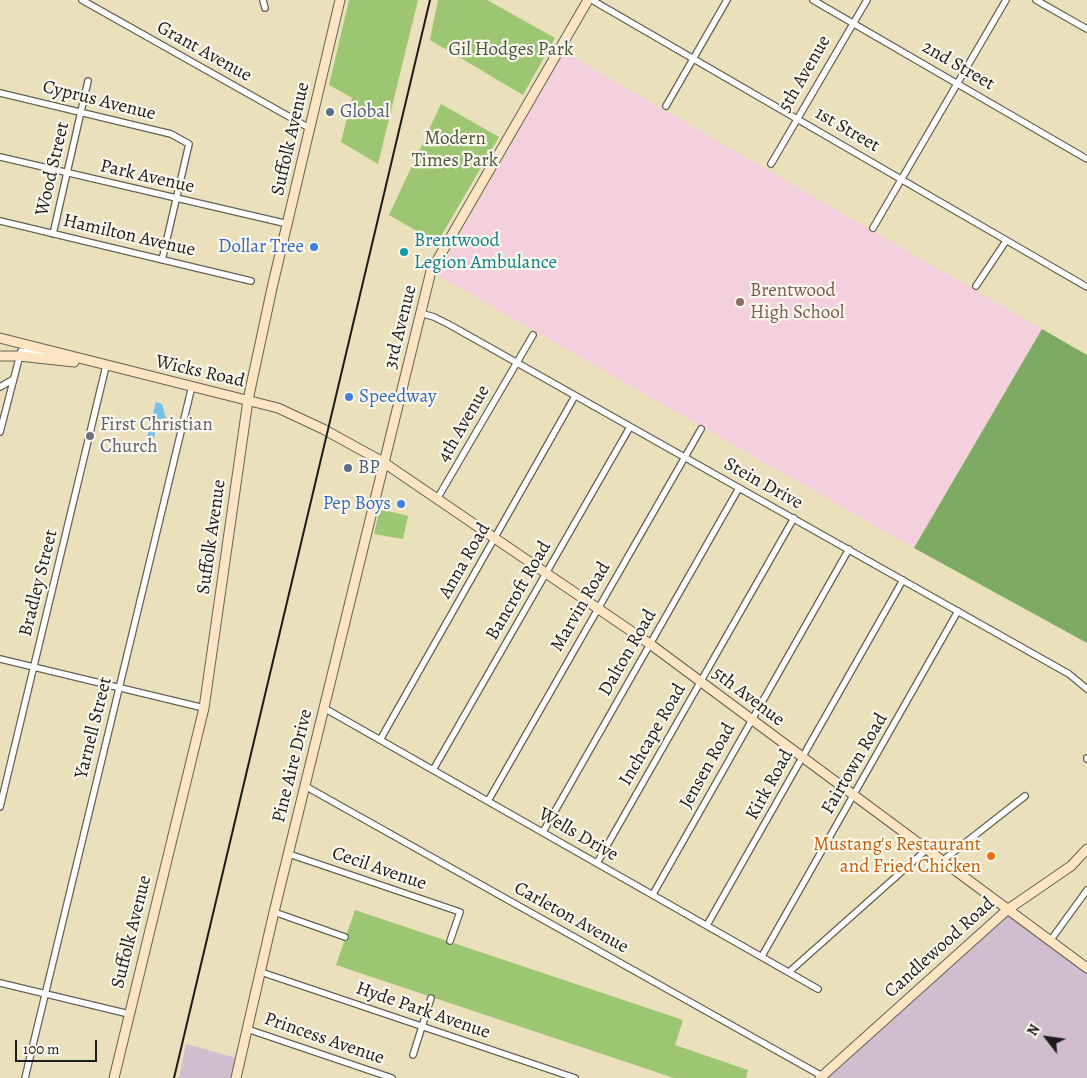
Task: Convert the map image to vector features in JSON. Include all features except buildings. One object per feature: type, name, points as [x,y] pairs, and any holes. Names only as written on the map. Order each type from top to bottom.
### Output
[{"type":"street","name":"Grant Avenue","points":[[82,0],[311,129]]},
{"type":"street","points":[[263,0],[265,8]]},
{"type":"street","name":"Suffolk Avenue","points":[[114,1078],[204,708],[248,400],[340,0]]},
{"type":"street","name":"3rd Avenue","points":[[383,462],[431,271],[588,0]]},
{"type":"street","name":"1st Street","points":[[592,0],[1087,287]]},
{"type":"street","points":[[666,106],[727,0]]},
{"type":"street","name":"2nd Street","points":[[814,0],[1087,159]]},
{"type":"street","name":"5th Avenue","points":[[771,164],[867,0]]},
{"type":"street","points":[[874,228],[1006,0]]},
{"type":"street","points":[[1036,0],[1087,29]]},
{"type":"street","name":"Wood Street","points":[[52,234],[88,81]]},
{"type":"street","name":"Cyprus Avenue","points":[[0,93],[171,134],[189,144],[177,200]]},
{"type":"street","name":"Park Avenue","points":[[0,157],[177,200],[288,224]]},
{"type":"street","points":[[162,260],[177,200]]},
{"type":"street","name":"Hamilton Avenue","points":[[0,221],[251,281]]},
{"type":"street","points":[[976,286],[1006,240]]},
{"type":"street","name":"Stein Drive","points":[[420,313],[450,325],[849,549],[1069,674],[1087,690]]},
{"type":"street","name":"4th Avenue","points":[[437,499],[533,335]]},
{"type":"street","name":"Wicks Road","points":[[0,338],[248,400],[300,418],[383,462]]},
{"type":"street","points":[[0,432],[21,351],[67,356]]},
{"type":"street","points":[[0,356],[19,356],[106,366]]},
{"type":"street","name":"Bradley Street","points":[[0,807],[106,366]]},
{"type":"street","points":[[0,387],[12,380]]},
{"type":"street","name":"Yarnell Street","points":[[25,1078],[192,386]]},
{"type":"street","name":"Anna Road","points":[[380,740],[575,396]]},
{"type":"street","name":"Bancroft Road","points":[[433,770],[630,427]]},
{"type":"street","name":"Marvin Road","points":[[488,801],[701,429]]},
{"type":"street","name":"5th Avenue","points":[[383,462],[650,644],[941,862],[1087,968]]},
{"type":"street","name":"Pine Aire Drive","points":[[236,1078],[274,912],[383,462]]},
{"type":"street","name":"Dalton Road","points":[[543,832],[739,488]]},
{"type":"street","name":"Inchcape Road","points":[[597,863],[794,518]]},
{"type":"street","name":"Jensen Road","points":[[653,894],[849,549]]},
{"type":"street","name":"Kirk Road","points":[[707,925],[903,580]]},
{"type":"street","name":"Fairtown Road","points":[[762,956],[958,611]]},
{"type":"street","points":[[0,659],[204,708]]},
{"type":"street","name":"Wells Drive","points":[[324,708],[818,989]]},
{"type":"street","name":"Carleton Avenue","points":[[305,786],[821,1077]]},
{"type":"street","points":[[941,862],[1025,796]]},
{"type":"street","name":"Candlewood Road","points":[[821,1077],[1007,910],[1071,866],[1087,849]]},
{"type":"street","points":[[789,972],[926,850]]},
{"type":"street","name":"Cecil Avenue","points":[[289,854],[460,912],[450,941]]},
{"type":"street","points":[[1050,941],[1087,890]]},
{"type":"street","points":[[274,912],[345,937]]},
{"type":"street","name":"Hyde Park Avenue","points":[[261,972],[575,1078]]},
{"type":"street","points":[[0,983],[129,1014]]},
{"type":"street","points":[[413,1055],[431,998]]},
{"type":"street","name":"Princess Avenue","points":[[247,1029],[392,1078]]},
{"type":"shaded area","name":"Brentwood High School","points":[[564,52],[1042,329],[914,548],[437,275]]},
{"type":"shaded area","points":[[1007,910],[1087,968],[1087,1078],[820,1078]]},
{"type":"shaded area","points":[[186,1044],[240,1059],[235,1078],[179,1078]]},
{"type":"green space","points":[[349,0],[418,0],[378,164],[341,142],[352,98],[329,85]]},
{"type":"green space","name":"Gil Hodges Park","points":[[438,0],[487,0],[555,38],[523,95],[430,40]]},
{"type":"green space","name":"Modern Times Park","points":[[441,104],[499,137],[437,243],[389,215]]},
{"type":"green space","points":[[1042,329],[1087,355],[1087,643],[914,548]]},
{"type":"green space","points":[[380,509],[408,516],[403,539],[374,534]]},
{"type":"green space","points":[[355,910],[683,1020],[675,1045],[748,1070],[746,1078],[674,1078],[336,965]]},
{"type":"water","points":[[156,402],[162,404],[166,418],[159,419],[154,438],[150,442],[146,441]]},
{"type":"railway","points":[[174,1078],[430,0]]},
{"type":"place","name":"Global","points":[[330,112]]},
{"type":"place","name":"Dollar Tree","points":[[314,247]]},
{"type":"place","name":"Brentwood Legion Ambulance","points":[[404,252]]},
{"type":"place","name":"Brentwood High School","points":[[740,302]]},
{"type":"place","name":"Speedway","points":[[349,397]]},
{"type":"place","name":"First Christian Church","points":[[90,436]]},
{"type":"place","name":"BP","points":[[348,468]]},
{"type":"place","name":"Pep Boys","points":[[401,504]]},
{"type":"place","name":"Mustang's Restaurant and Fried Chicken","points":[[991,856]]}]
